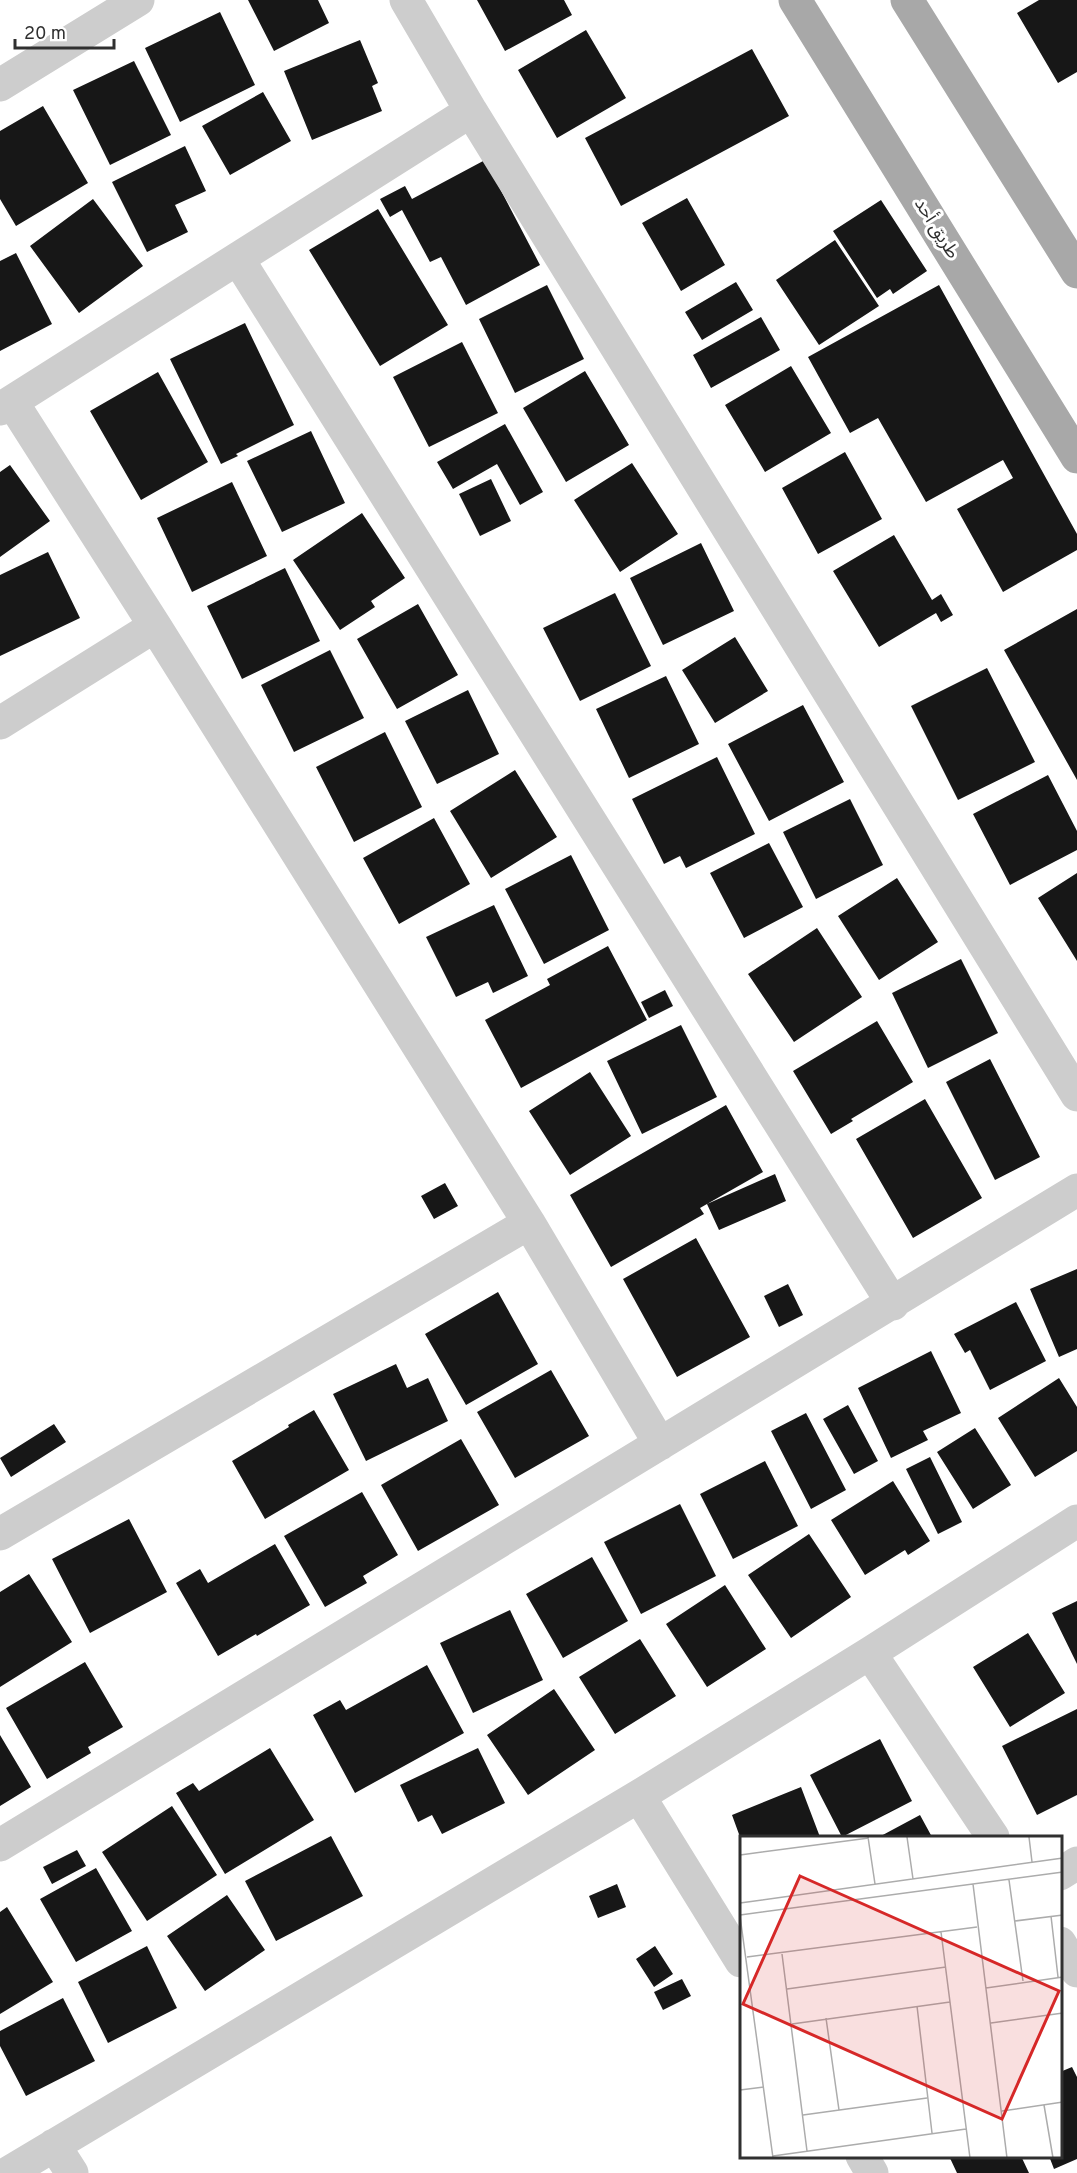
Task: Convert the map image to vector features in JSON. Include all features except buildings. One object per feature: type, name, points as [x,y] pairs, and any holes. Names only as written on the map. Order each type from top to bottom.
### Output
[{"type":"main road","name":"طريق أحد","points":[[795,0],[1077,457]]},
{"type":"main road","points":[[908,0],[1077,272]]},
{"type":"street","points":[[0,84],[138,0]]},
{"type":"street","points":[[406,0],[471,111],[1077,1095]]},
{"type":"street","points":[[471,111],[6,406],[155,626],[529,1223],[660,1444]]},
{"type":"street","points":[[238,259],[893,1304]]},
{"type":"street","points":[[0,723],[155,626]]},
{"type":"street","points":[[0,1845],[1077,1190]]},
{"type":"street","points":[[0,1534],[529,1223]]},
{"type":"street","points":[[8,2173],[639,1796],[1077,1521]]},
{"type":"street","points":[[870,1653],[992,1836]]},
{"type":"street","points":[[639,1796],[740,1959]]},
{"type":"street","points":[[1062,1873],[1077,1863]]},
{"type":"street","points":[[1062,1946],[1077,1971]]},
{"type":"street","points":[[54,2145],[72,2173]]},
{"type":"street","points":[[863,2158],[872,2173]]}]
